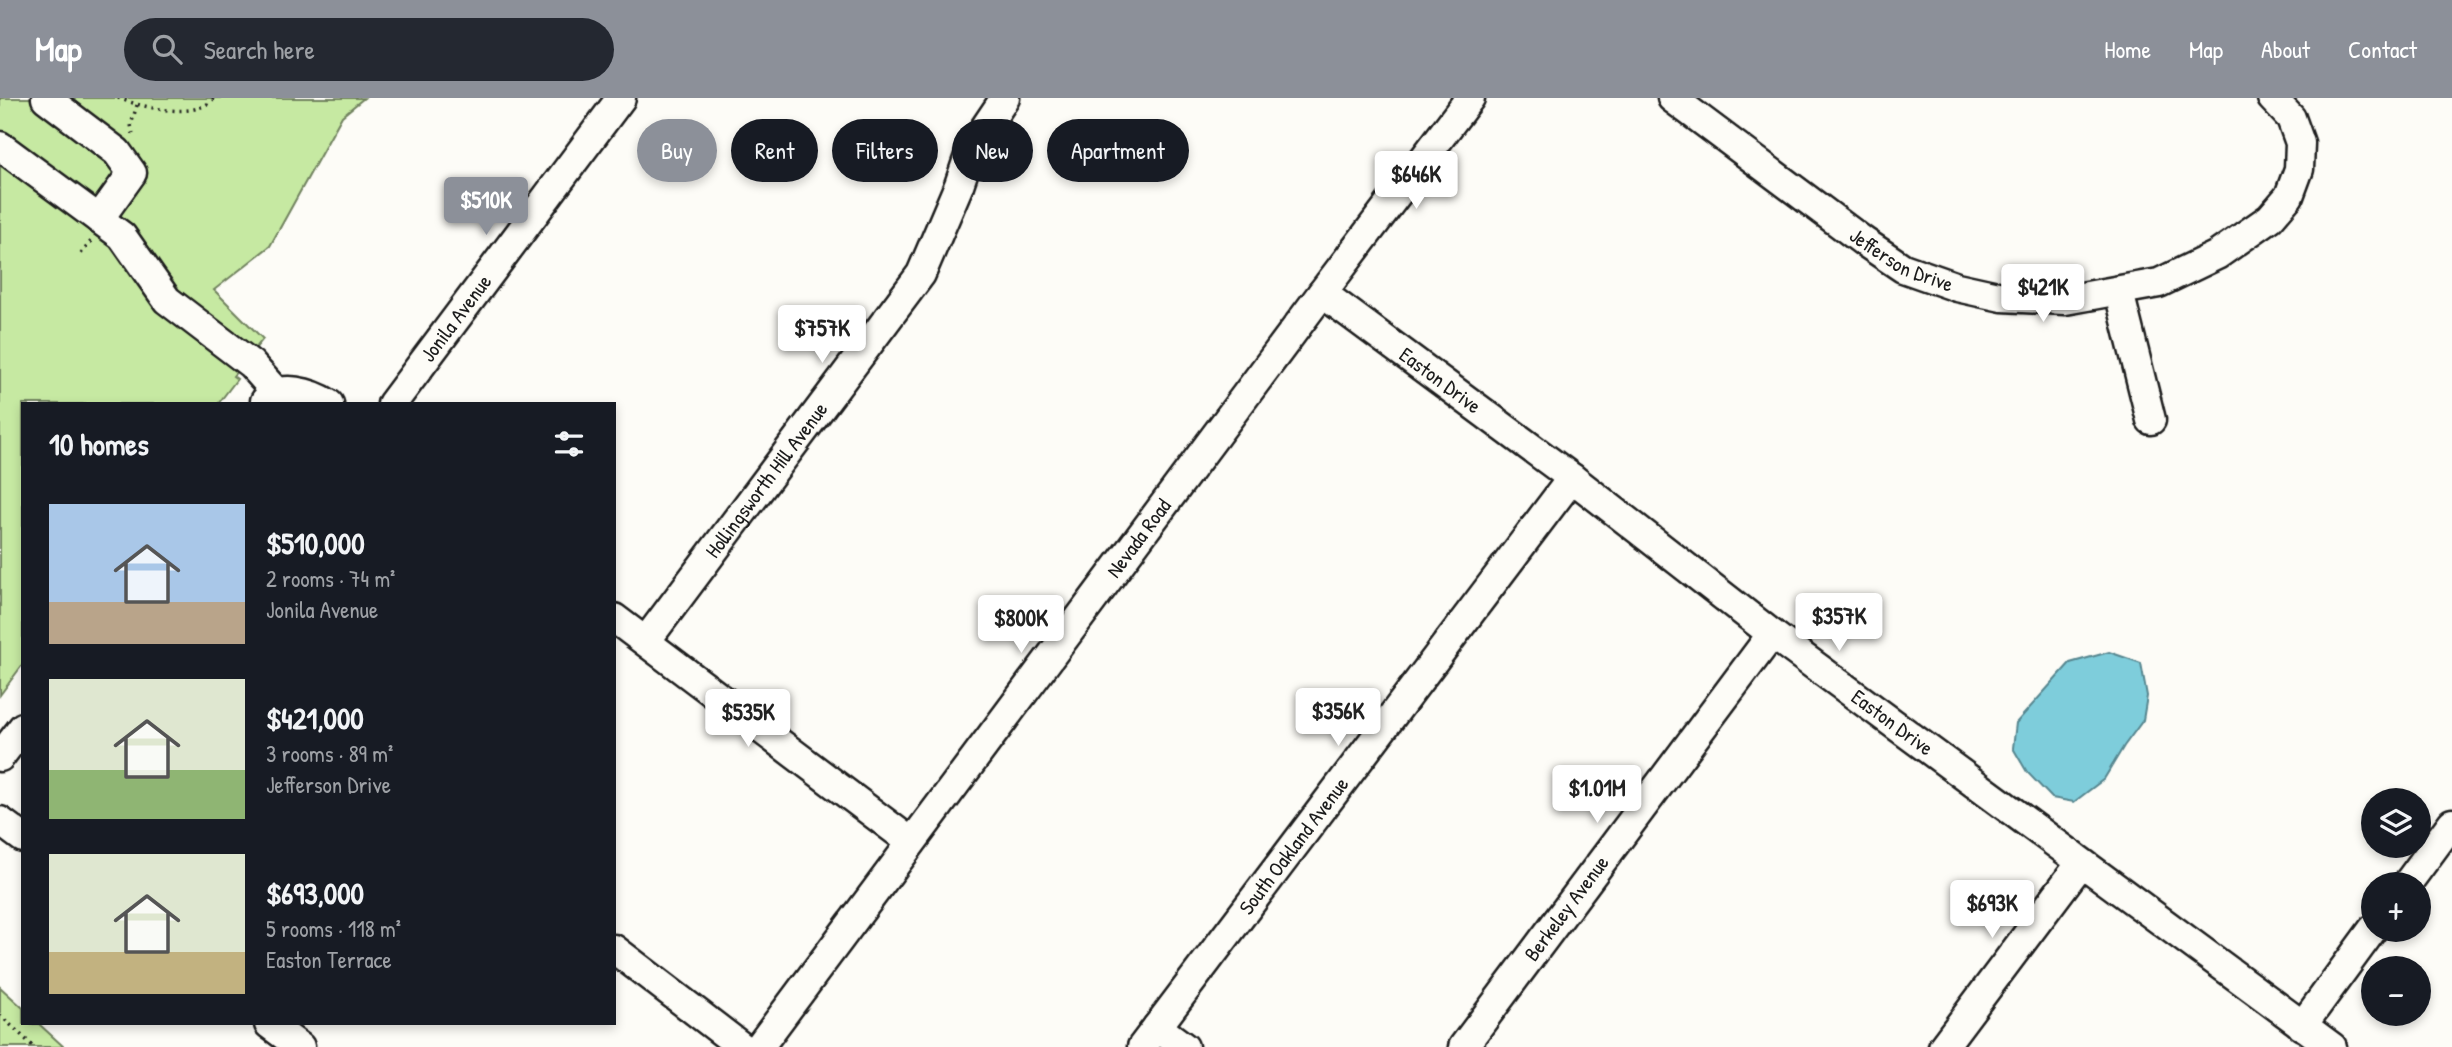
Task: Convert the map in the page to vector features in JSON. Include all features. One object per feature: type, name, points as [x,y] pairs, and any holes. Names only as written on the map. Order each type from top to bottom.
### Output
[{"type":"street","points":[[46,98],[117,152],[132,173],[99,219]]},
{"type":"street","name":"Jonila Avenue","points":[[393,402],[621,98]]},
{"type":"street","name":"Hollingsworth Hill Avenue","points":[[646,641],[921,274],[972,147],[1005,98]]},
{"type":"street","name":"Nevada Road","points":[[759,1047],[1470,98]]},
{"type":"street","name":"Jefferson Drive","points":[[1672,98],[1903,268],[1957,287],[2002,297],[2065,300],[2159,283],[2217,255],[2270,218],[2289,196],[2299,169],[2300,143],[2291,118],[2272,98]]},
{"type":"street","points":[[0,146],[122,236],[167,300],[251,364],[270,399],[284,391],[317,396],[326,402]]},
{"type":"street","points":[[2119,292],[2151,420]]},
{"type":"street","name":"Easton Drive","points":[[1322,293],[1572,478],[1772,634],[2332,1047]]},
{"type":"street","name":"South Oakland Avenue","points":[[1149,1037],[1572,478]]},
{"type":"street","points":[[616,619],[911,842]]},
{"type":"street","name":"Berkeley Avenue","points":[[1463,1047],[1772,634]]},
{"type":"street","points":[[0,758],[21,730]]},
{"type":"street","points":[[0,821],[21,837]]},
{"type":"street","points":[[2416,872],[2452,823]]},
{"type":"street","points":[[1944,1047],[2081,863]]},
{"type":"street","points":[[2302,1026],[2363,942]]},
{"type":"street","points":[[616,951],[742,1047]]},
{"type":"street","points":[[270,1025],[300,1047]]},
{"type":"street","points":[[1149,1037],[1184,1047]]},
{"type":"path","points":[[118,98],[137,106],[164,110],[200,108],[215,98]]},
{"type":"path","points":[[0,1015],[34,1047]]},
{"type":"green space","points":[[0,98],[364,98],[342,116],[270,246],[214,290],[263,339],[233,376],[237,379],[220,402],[21,402],[21,667],[0,695]]},
{"type":"green space","points":[[0,987],[21,1006],[21,1025],[40,1025],[64,1047],[0,1047]]},
{"type":"water","points":[[2109,652],[2141,663],[2147,696],[2143,720],[2104,779],[2074,802],[2052,798],[2027,772],[2013,748],[2016,723],[2070,663]]}]
